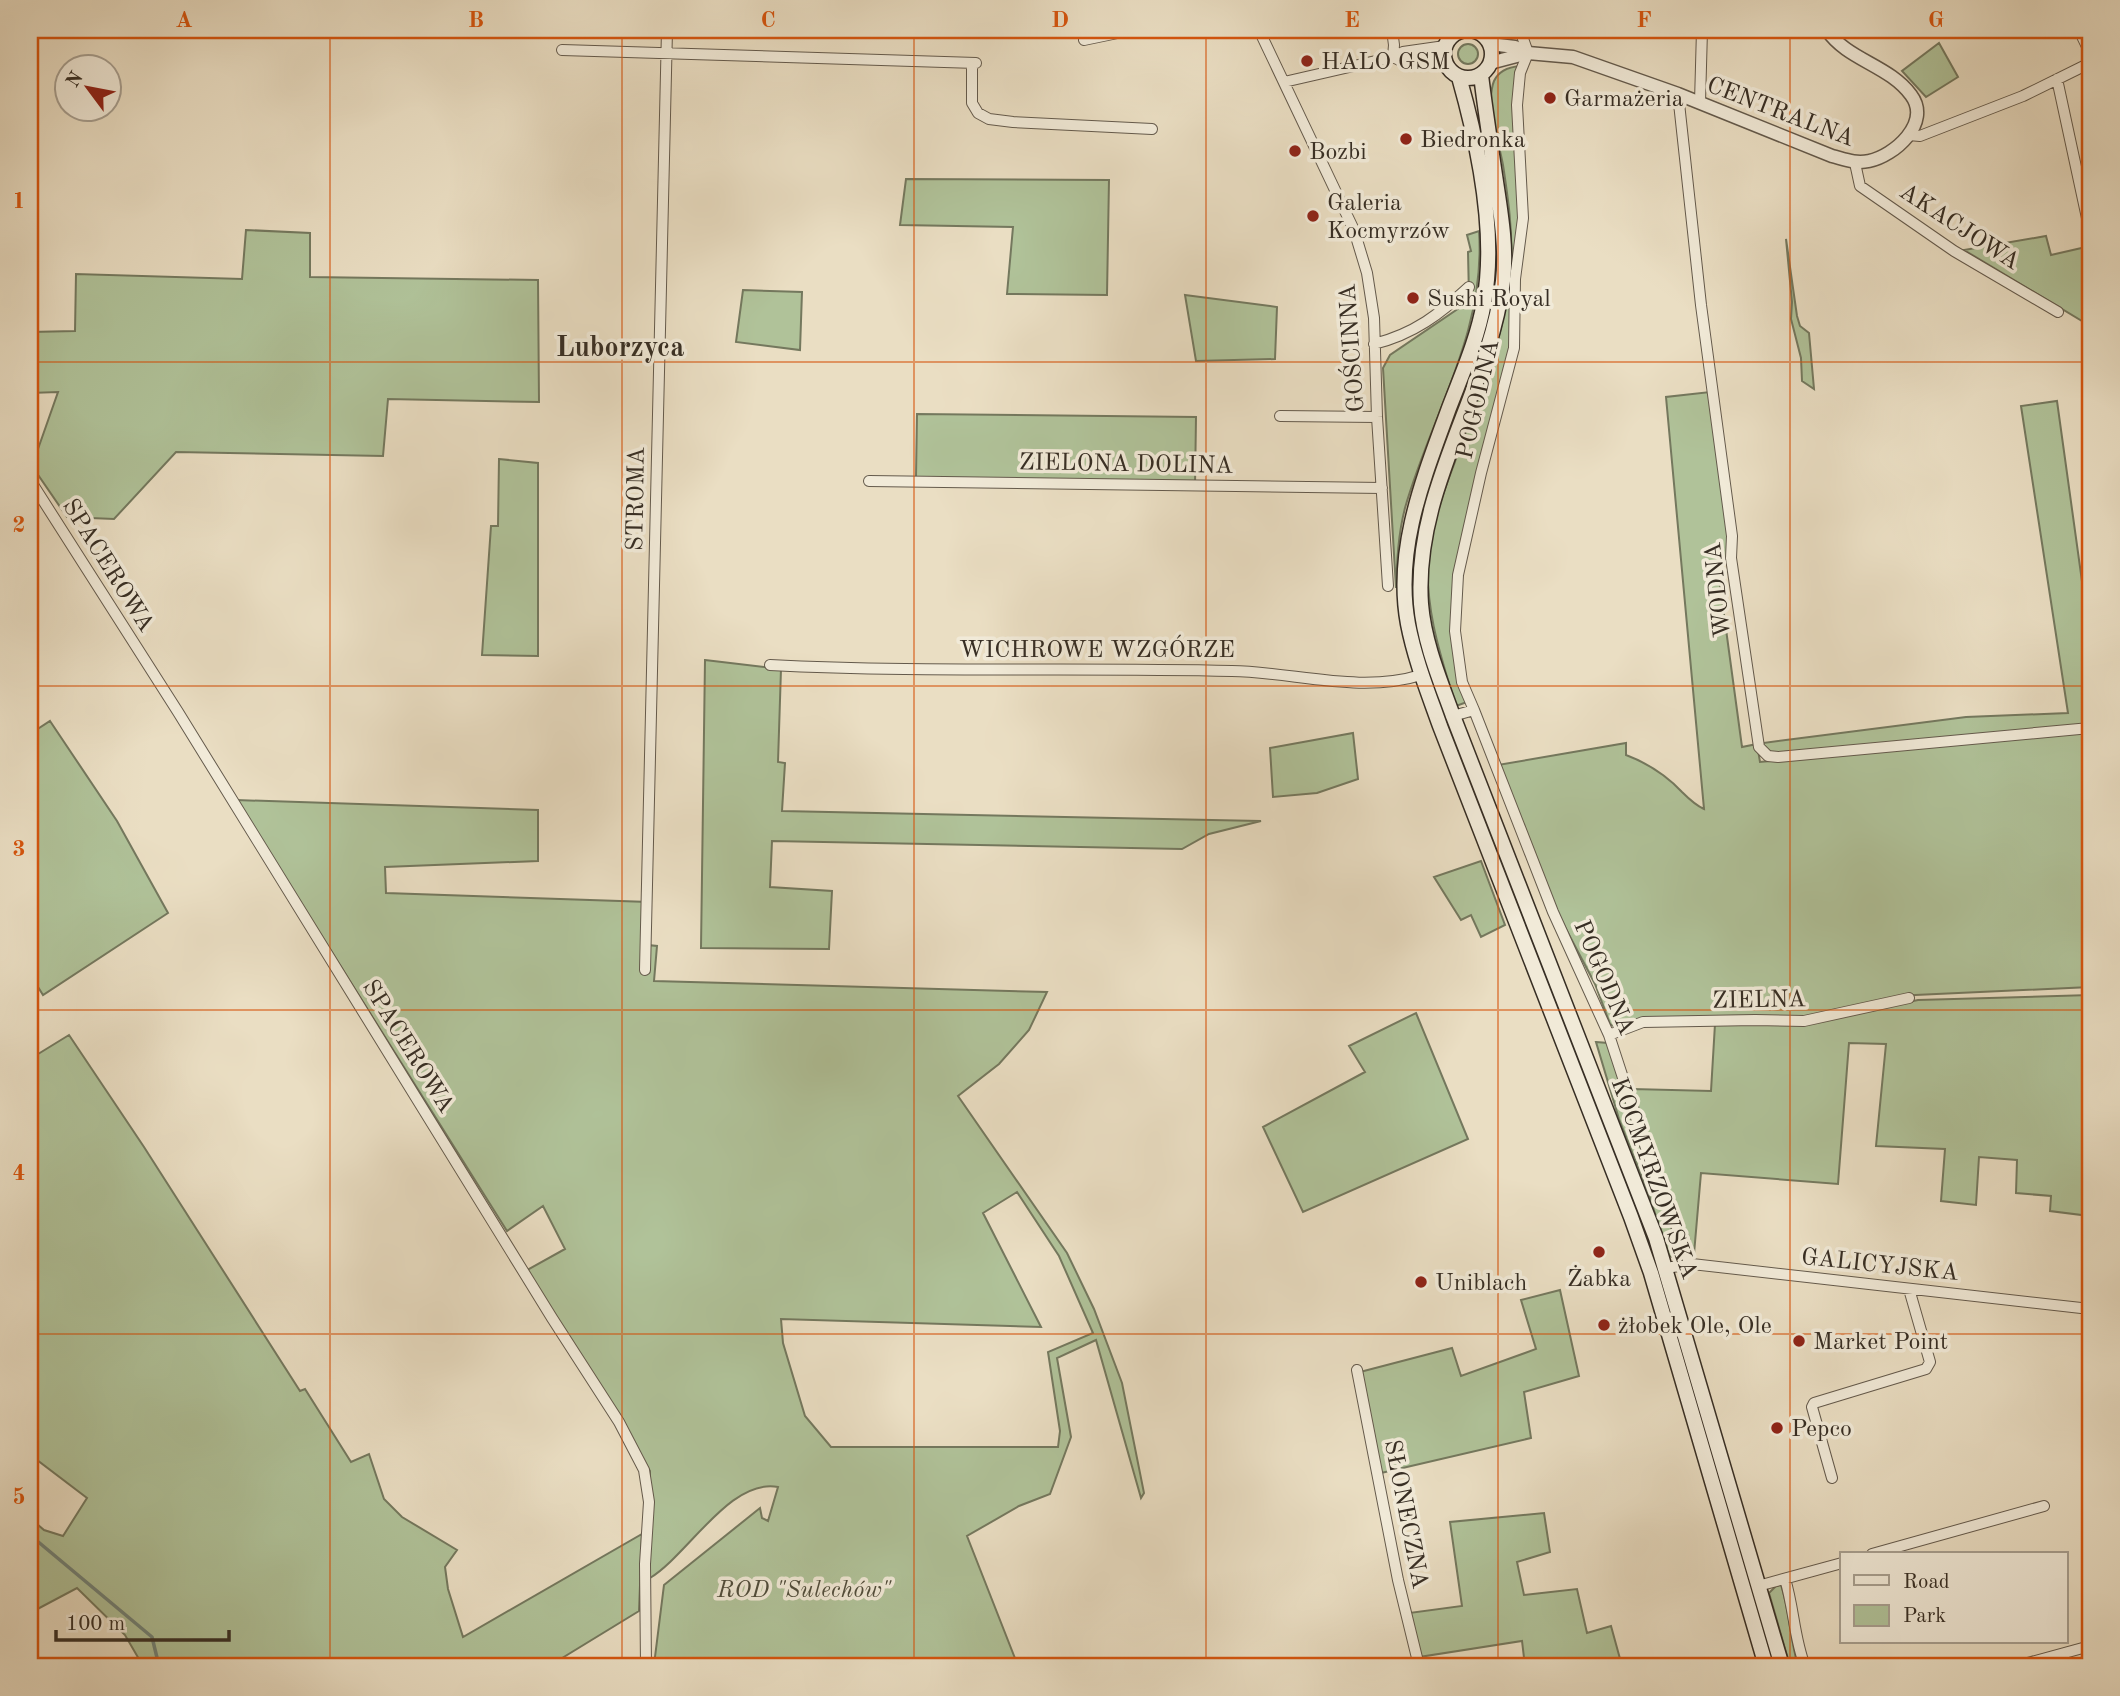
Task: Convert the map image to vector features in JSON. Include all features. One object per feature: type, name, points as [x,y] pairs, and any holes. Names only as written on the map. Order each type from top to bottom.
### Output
[{"type":"main road","points":[[1462,30],[1475,30],[1490,44],[1492,53],[1485,69],[1468,79],[1459,77],[1449,70],[1445,63],[1450,37],[1462,30]]},
{"type":"main road","name":"KOCMYRZOWSKA","points":[[1485,69],[1501,210],[1503,278],[1495,326],[1425,528],[1421,582],[1426,633],[1435,668],[1453,716],[1666,1268],[1782,1666]]},
{"type":"main road","name":"KOCMYRZOWSKA","points":[[1459,77],[1480,173],[1487,226],[1488,267],[1484,303],[1472,346],[1422,482],[1413,516],[1406,552],[1408,622],[1421,675],[1651,1273],[1766,1666]]},
{"type":"street","name":"STROMA","points":[[645,970],[667,30]]},
{"type":"street","points":[[1083,40],[1132,30]]},
{"type":"street","name":"GOŚCINNA","points":[[1259,30],[1362,252],[1370,286],[1388,586]]},
{"type":"street","points":[[1392,30],[1393,57]]},
{"type":"street","points":[[1520,30],[1528,53]]},
{"type":"street","points":[[1700,102],[1702,30]]},
{"type":"street","points":[[1827,30],[1841,45],[1891,75],[1913,97],[1917,116],[1909,135],[1920,136],[2023,96],[2090,63]]},
{"type":"street","points":[[2079,30],[2090,53]]},
{"type":"street","points":[[1284,82],[1393,57],[1450,37]]},
{"type":"street","name":"CENTRALNA","points":[[1490,44],[1514,47],[1528,53],[1573,57],[1678,93],[1855,163],[1878,159],[1897,147],[1909,135]]},
{"type":"street","points":[[562,50],[974,63],[972,103],[978,113],[989,119],[1152,129]]},
{"type":"street","name":"CENTRALNA","points":[[1485,69],[1528,53]]},
{"type":"street","name":"POGODNA","points":[[1528,53],[1520,73],[1517,104],[1523,218],[1515,279],[1514,348],[1481,473],[1458,575],[1455,631],[1462,682],[1553,912],[1609,1035],[1659,1188],[1681,1236],[1689,1264]]},
{"type":"street","points":[[1393,57],[1401,61],[1445,63]]},
{"type":"street","points":[[2057,79],[2090,232]]},
{"type":"street","name":"WODNA","points":[[1678,93],[1701,305],[1732,536],[1731,558],[1762,753],[1778,757],[2090,728]]},
{"type":"street","name":"AKACJOWA","points":[[1855,163],[1860,186],[1954,251],[2058,312]]},
{"type":"street","points":[[1374,344],[1400,338],[1427,322],[1469,287]]},
{"type":"street","points":[[1280,416],[1377,417]]},
{"type":"street","name":"SPACEROWA","points":[[30,480],[185,723],[619,1422],[638,1458],[644,1470],[649,1502],[645,1564],[646,1666]]},
{"type":"street","name":"ZIELONA DOLINA","points":[[869,481],[1382,488]]},
{"type":"street","name":"WICHROWE WZGÓRZE","points":[[770,665],[1242,671],[1358,683],[1405,680],[1421,675]]},
{"type":"street","points":[[1453,716],[1474,710]]},
{"type":"street","name":"ZIELNA","points":[[1609,1035],[1643,1023],[1804,1021],[1909,998]]},
{"type":"street","name":"GALICYJSKA","points":[[1666,1268],[1689,1264],[2090,1309]]},
{"type":"street","points":[[1832,1478],[1812,1407],[1814,1403],[1929,1366],[1909,1289]]},
{"type":"street","name":"SŁONECZNA","points":[[1357,1370],[1396,1569],[1419,1666]]},
{"type":"street","points":[[1879,1552],[2044,1506]]},
{"type":"street","points":[[1758,1587],[1840,1564]]},
{"type":"street","points":[[1785,1579],[1793,1603],[1798,1648],[1805,1666]]},
{"type":"street","points":[[2017,1666],[2090,1646]]},
{"type":"green space","points":[[1939,43],[1958,77],[1926,97],[1902,71]]},
{"type":"green space","points":[[1468,44],[1475,47],[1478,54],[1475,61],[1468,64],[1461,61],[1458,54],[1461,47]]},
{"type":"green space","points":[[1520,66],[1520,217],[1511,348],[1476,490],[1453,633],[1467,702],[1456,706],[1431,610],[1428,590],[1429,550],[1440,504],[1491,363],[1504,315],[1511,265],[1511,228],[1491,100],[1496,77],[1508,68]]},
{"type":"green space","points":[[906,179],[1109,180],[1107,295],[1007,294],[1013,227],[900,225]]},
{"type":"green space","points":[[246,230],[310,233],[310,277],[538,280],[539,402],[388,399],[383,456],[176,452],[114,519],[67,517],[32,466],[58,392],[30,393],[30,332],[75,331],[76,274],[242,279]]},
{"type":"green space","points":[[1479,231],[1479,268],[1466,339],[1405,508],[1399,538],[1396,588],[1383,368],[1390,355],[1465,304],[1469,298],[1468,252],[1471,251],[1467,235]]},
{"type":"green space","points":[[2046,236],[2051,255],[2086,247],[2090,261],[2090,321],[2082,321],[1964,250]]},
{"type":"green space","points":[[1786,239],[1797,316],[1800,326],[1809,333],[1814,389],[1802,381],[1801,358],[1791,319]]},
{"type":"green space","points":[[743,290],[802,292],[800,350],[736,342]]},
{"type":"green space","points":[[1185,295],[1277,307],[1275,359],[1196,361]]},
{"type":"green space","points":[[1710,392],[1733,560],[1717,563],[1742,747],[1757,744],[1760,762],[2090,731],[2090,987],[1915,995],[1804,1017],[1645,1018],[1615,1027],[1610,1024],[1595,984],[1557,912],[1498,765],[1626,743],[1626,755],[1656,770],[1692,802],[1704,809],[1666,397]]},
{"type":"green space","points":[[2057,401],[2090,639],[2090,725],[1773,753],[1765,749],[1763,743],[1966,717],[2068,713],[2021,406]]},
{"type":"green space","points":[[917,414],[1196,417],[1195,486],[916,477]]},
{"type":"green space","points":[[499,459],[538,463],[538,656],[482,655],[491,526],[498,526]]},
{"type":"green space","points":[[705,660],[781,669],[778,762],[785,763],[782,811],[1261,821],[1209,834],[1182,849],[772,841],[770,887],[832,891],[829,949],[701,948]]},
{"type":"green space","points":[[50,721],[117,821],[168,913],[43,995],[30,974],[30,734]]},
{"type":"green space","points":[[1353,733],[1358,779],[1317,793],[1273,797],[1270,748]]},
{"type":"green space","name":"ROD \"Sulechów\"","points":[[236,800],[538,810],[538,861],[385,867],[386,893],[649,902],[648,945],[657,946],[654,981],[1047,992],[1029,1030],[999,1064],[958,1096],[1067,1253],[1094,1309],[1122,1383],[1144,1493],[1141,1498],[1096,1340],[1057,1358],[1071,1437],[1050,1494],[1019,1506],[967,1536],[1018,1666],[654,1665],[664,1585],[760,1508],[762,1518],[768,1521],[778,1487],[760,1487],[743,1494],[726,1506],[650,1578],[650,1471],[527,1270],[565,1249],[543,1206],[507,1231]],"holes":[[[1017,1192],[1059,1256],[1093,1333],[1048,1352],[1060,1431],[1058,1447],[831,1447],[805,1416],[783,1343],[781,1319],[1041,1327],[983,1213]]]},
{"type":"green space","points":[[1481,861],[1505,925],[1481,937],[1471,915],[1461,920],[1434,877]]},
{"type":"green space","points":[[2090,995],[2090,1216],[2050,1211],[2051,1196],[2016,1193],[2017,1160],[1979,1157],[1976,1205],[1941,1201],[1945,1149],[1876,1146],[1886,1044],[1849,1043],[1838,1184],[1701,1173],[1694,1254],[1688,1235],[1662,1188],[1633,1089],[1711,1091],[1715,1024],[1809,1023],[1918,1000]]},
{"type":"green space","points":[[1416,1013],[1468,1139],[1303,1212],[1263,1127],[1365,1072],[1349,1046]]},
{"type":"green space","points":[[69,1035],[300,1391],[305,1389],[351,1462],[369,1454],[384,1499],[402,1517],[457,1550],[445,1567],[448,1589],[463,1637],[642,1534],[639,1611],[549,1666],[143,1666],[125,1635],[77,1588],[30,1613],[30,1518],[44,1530],[63,1536],[87,1498],[33,1457],[30,1461],[30,1059]]},
{"type":"green space","points":[[1596,1042],[1608,1043],[1659,1199],[1681,1248],[1680,1256],[1675,1258],[1669,1256],[1649,1195],[1619,1119]]},
{"type":"green space","points":[[1560,1290],[1579,1376],[1524,1392],[1531,1438],[1381,1473],[1360,1372],[1452,1348],[1461,1376],[1536,1349],[1521,1300]]},
{"type":"green space","points":[[1544,1513],[1550,1552],[1517,1562],[1524,1595],[1577,1589],[1587,1633],[1611,1626],[1622,1666],[1525,1666],[1522,1641],[1419,1657],[1409,1613],[1462,1606],[1450,1522]]},
{"type":"green space","points":[[1781,1585],[1798,1666],[1790,1666],[1769,1593]]},
{"type":"waterway","points":[[30,1535],[152,1637],[159,1666]]},
{"type":"place","name":"HALO GSM","points":[[1307,61]]},
{"type":"place","name":"Garmażeria","points":[[1550,98]]},
{"type":"place","name":"Biedronka","points":[[1406,139]]},
{"type":"place","name":"Bozbi","points":[[1295,151]]},
{"type":"place","name":"Galeria Kocmyrzów","points":[[1313,216]]},
{"type":"place","name":"Sushi Royal","points":[[1413,298]]},
{"type":"place","name":"Żabka","points":[[1599,1252]]},
{"type":"place","name":"Uniblach","points":[[1421,1282]]},
{"type":"place","name":"żłobek Ole, Ole","points":[[1604,1325]]},
{"type":"place","name":"Market Point","points":[[1799,1341]]},
{"type":"place","name":"Pepco","points":[[1777,1428]]},
{"type":"district","name":"Luborzyca","points":[[620,346]]}]
